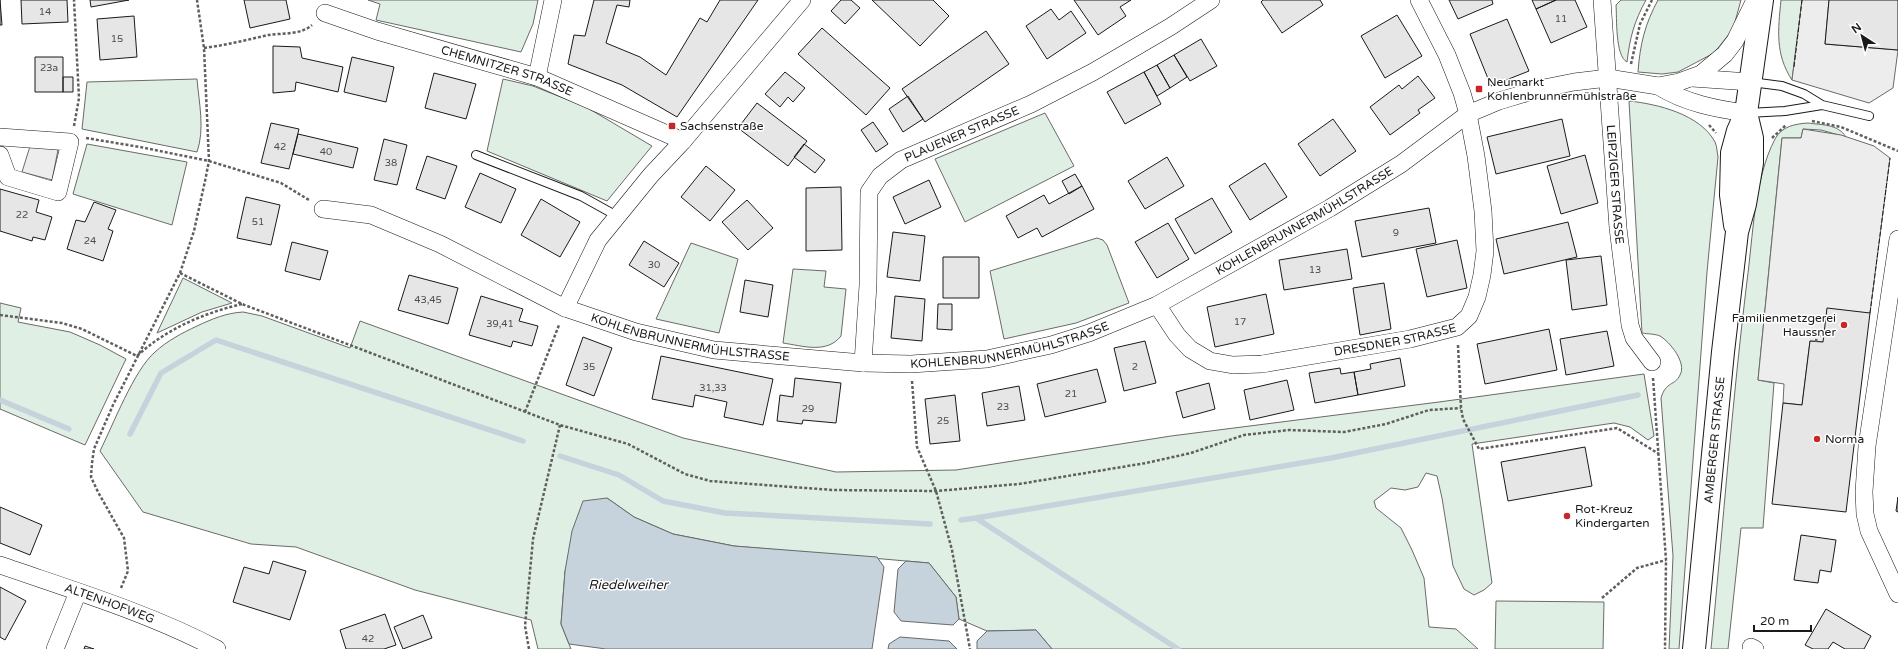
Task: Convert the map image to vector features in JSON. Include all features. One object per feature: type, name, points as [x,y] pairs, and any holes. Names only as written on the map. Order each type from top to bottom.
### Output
[{"type":"main road","name":"AMBERGER STRASSE","points":[[1694,649],[1736,232],[1731,195],[1732,153],[1738,131],[1746,113],[1762,0]]},
{"type":"street","points":[[537,77],[553,0]]},
{"type":"street","points":[[565,308],[598,240],[651,175],[683,141],[802,0]]},
{"type":"street","name":"PLAUENER STRASSE","points":[[863,363],[868,285],[869,192],[880,176],[901,160],[1031,104],[1093,72],[1170,27],[1212,0]]},
{"type":"street","name":"DRESDNER STRASSE","points":[[1157,305],[1177,335],[1190,349],[1210,361],[1233,365],[1262,364],[1440,332],[1457,327],[1469,316],[1477,297],[1485,251],[1483,211],[1476,156],[1468,114],[1447,55],[1420,0]]},
{"type":"street","name":"LEIPZIGER STRASSE","points":[[1602,0],[1618,228],[1630,325],[1634,338],[1652,362]]},
{"type":"street","name":"KOHLENBRUNNERMÜHLSTRASSE","points":[[1658,86],[1691,78],[1712,67],[1735,41],[1755,0]]},
{"type":"street","name":"CHEMNITZER STRASSE","points":[[325,13],[377,31],[537,77],[683,141]]},
{"type":"street","name":"KOHLENBRUNNERMÜHLSTRASSE","points":[[323,209],[371,216],[440,244],[565,308],[636,332],[714,350],[863,363],[911,364],[987,359],[1051,345],[1089,333],[1157,305],[1330,208],[1401,164],[1468,114],[1499,101],[1539,88],[1608,78],[1658,86],[1682,98],[1711,108],[1746,113]]},
{"type":"street","name":"KOHLENBRUNNERMÜHLSTRASSE","points":[[1691,78],[1750,82]]},
{"type":"street","points":[[0,137],[71,139],[58,192],[8,177],[0,155]]},
{"type":"street","points":[[1898,239],[1867,446],[1864,492],[1865,514],[1869,531],[1898,594]]},
{"type":"street","name":"ALTENHOFWEG","points":[[0,565],[114,605],[202,641],[217,649]]},
{"type":"street","points":[[55,649],[78,592]]},
{"type":"lane","name":"KOHLENBRUNNERMÜHLSTRASSE","points":[[1750,82],[1771,84],[1792,89],[1822,105],[1869,116]]},
{"type":"lane","name":"KOHLENBRUNNERMÜHLSTRASSE","points":[[1746,113],[1786,111],[1822,105]]},
{"type":"lane","points":[[476,155],[581,196],[617,216]]},
{"type":"path","points":[[74,0],[79,98],[71,139],[140,147],[209,161],[281,183],[323,209]]},
{"type":"path","points":[[114,605],[128,571],[124,538],[91,477],[92,463],[94,449],[113,405],[180,273],[194,231],[209,161],[204,48],[197,0]]},
{"type":"path","points":[[1632,81],[1632,63],[1636,39],[1644,13],[1652,0]]},
{"type":"path","points":[[204,48],[269,35],[298,31],[308,28],[325,13]]},
{"type":"path","points":[[1810,121],[1841,127],[1898,152]]},
{"type":"path","points":[[1769,144],[1776,132],[1791,123]]},
{"type":"path","points":[[180,273],[242,304],[313,329],[560,425],[628,444],[685,474],[710,481],[833,490],[936,490],[1018,484],[1146,463],[1190,453],[1244,435],[1290,430],[1344,432],[1359,431],[1429,410],[1461,408]]},
{"type":"path","points":[[137,356],[157,339],[183,325],[217,310],[242,304]]},
{"type":"path","points":[[525,412],[565,308]]},
{"type":"path","points":[[0,315],[62,323],[75,327],[137,356]]},
{"type":"path","points":[[1457,327],[1461,408],[1463,419],[1479,449],[1617,428],[1659,454]]},
{"type":"path","points":[[1793,334],[1824,336]]},
{"type":"path","points":[[1816,342],[1817,335]]},
{"type":"path","points":[[1652,362],[1666,560],[1665,649]]},
{"type":"path","points":[[911,364],[917,447],[936,490],[952,550],[970,649]]},
{"type":"path","points":[[529,649],[525,626],[533,538],[560,425]]},
{"type":"path","points":[[1602,598],[1637,568],[1666,560]]},
{"type":"green space","points":[[368,0],[538,0],[533,24],[521,52],[376,20],[380,4]]},
{"type":"green space","points":[[1621,0],[1646,0],[1638,15],[1633,30],[1627,62],[1620,52],[1617,36],[1616,5]]},
{"type":"green space","points":[[1658,0],[1741,0],[1733,29],[1714,53],[1678,72],[1662,74],[1638,72],[1644,34]]},
{"type":"green space","points":[[1781,0],[1802,0],[1792,80],[1780,51],[1779,22]]},
{"type":"green space","points":[[197,79],[201,134],[197,152],[82,129],[87,82]]},
{"type":"green space","points":[[503,79],[533,86],[586,107],[652,146],[607,201],[487,151]]},
{"type":"green space","points":[[1629,101],[1665,108],[1677,112],[1699,124],[1708,132],[1715,142],[1718,157],[1707,272],[1679,649],[1669,649],[1673,556],[1661,398],[1665,389],[1676,381],[1682,370],[1676,353],[1664,339],[1658,335],[1642,333]]},
{"type":"green space","points":[[1045,113],[1074,166],[965,222],[935,159]]},
{"type":"green space","points":[[1808,123],[1834,127],[1846,137],[1821,130],[1803,129],[1801,138],[1782,138],[1758,380],[1774,383],[1763,528],[1741,528],[1728,649],[1711,649],[1737,373],[1758,190],[1768,155],[1775,139],[1781,131],[1789,126]]},
{"type":"green space","points":[[87,144],[187,162],[172,225],[73,194]]},
{"type":"green space","points":[[1097,238],[1103,240],[1107,245],[1129,303],[1076,323],[1004,339],[990,271]]},
{"type":"green space","points":[[691,243],[738,259],[719,333],[656,319]]},
{"type":"green space","points":[[793,269],[826,271],[824,287],[846,289],[841,336],[835,342],[822,347],[806,347],[783,343]]},
{"type":"green space","points":[[183,278],[232,303],[202,312],[157,333]]},
{"type":"green space","points":[[0,303],[21,308],[18,322],[70,332],[100,345],[126,359],[85,445],[0,409]]},
{"type":"green space","points":[[243,312],[262,316],[350,348],[360,321],[683,438],[836,472],[956,470],[1171,436],[1644,374],[1654,436],[1648,440],[1630,427],[1614,423],[1472,444],[1492,583],[1484,590],[1474,595],[1464,589],[1453,566],[1437,476],[1426,473],[1418,487],[1405,490],[1391,488],[1374,501],[1376,508],[1401,528],[1412,550],[1424,578],[1429,627],[1456,629],[1478,649],[1052,649],[1036,630],[987,631],[959,619],[956,597],[929,563],[734,546],[673,534],[634,517],[607,498],[565,571],[561,624],[571,649],[538,649],[531,620],[415,590],[296,547],[251,544],[143,512],[100,451],[124,398],[147,360],[165,344],[180,334],[208,321],[225,315]]},
{"type":"green space","points":[[1496,601],[1604,602],[1603,649],[1495,649]]},
{"type":"shaded area","points":[[1802,0],[1829,0],[1825,44],[1898,50],[1893,88],[1869,103],[1792,80]]},
{"type":"shaded area","points":[[1803,129],[1841,135],[1874,146],[1890,158],[1870,313],[1823,342],[1810,341],[1802,405],[1783,403],[1784,384],[1758,380],[1782,138],[1801,138]]},
{"type":"shaded area","points":[[31,143],[58,150],[52,180],[22,172]]},
{"type":"water","name":"Riedelweiher","points":[[607,498],[634,517],[673,534],[734,546],[877,557],[884,567],[872,649],[606,649],[569,644],[561,624],[565,571],[572,531],[583,501]]},
{"type":"water","points":[[906,561],[929,563],[956,597],[959,619],[953,625],[901,621],[894,612],[898,569]]},
{"type":"water","points":[[1036,630],[1052,649],[977,649],[977,641],[987,631]]},
{"type":"water","points":[[900,637],[949,641],[957,649],[888,649],[889,644]]},
{"type":"building","points":[[0,0],[2,25],[0,25]]},
{"type":"building","points":[[21,0],[67,0],[68,22],[22,24]]},
{"type":"building","points":[[90,0],[129,0],[91,7]]},
{"type":"building","points":[[244,0],[286,0],[290,19],[250,28]]},
{"type":"building","points":[[594,0],[630,0],[629,7],[617,5],[606,43],[640,57],[666,75],[700,18],[707,22],[720,0],[758,0],[677,117],[622,85],[568,64],[574,35],[585,36]]},
{"type":"building","points":[[841,0],[851,0],[860,8],[845,24],[831,11]]},
{"type":"building","points":[[872,0],[933,0],[949,16],[920,46]]},
{"type":"building","points":[[1074,0],[1131,0],[1120,7],[1126,16],[1098,35]]},
{"type":"building","points":[[1263,0],[1320,0],[1323,5],[1282,33],[1261,2]]},
{"type":"building","points":[[1449,0],[1492,0],[1493,4],[1458,19]]},
{"type":"building","points":[[1532,0],[1556,0],[1536,9]]},
{"type":"building","points":[[1556,0],[1575,0],[1587,27],[1551,43],[1536,9]]},
{"type":"building","points":[[1829,0],[1898,0],[1898,50],[1825,44]]},
{"type":"building","points":[[1051,9],[1059,20],[1071,11],[1086,33],[1047,59],[1026,26]]},
{"type":"building","points":[[1397,15],[1422,56],[1385,78],[1361,36]]},
{"type":"building","points":[[134,16],[137,57],[100,60],[97,19]]},
{"type":"building","points":[[1507,19],[1529,71],[1491,86],[1470,34]]},
{"type":"building","points":[[822,28],[890,88],[866,115],[798,54]]},
{"type":"building","points":[[986,31],[1009,64],[925,122],[902,89]]},
{"type":"building","points":[[1201,39],[1217,66],[1190,81],[1174,55]]},
{"type":"building","points":[[273,46],[300,47],[302,58],[343,67],[338,92],[296,82],[295,91],[273,93]]},
{"type":"building","points":[[1174,55],[1187,77],[1170,88],[1157,65]]},
{"type":"building","points":[[35,57],[63,57],[63,92],[35,92]]},
{"type":"building","points":[[352,57],[394,67],[386,102],[344,92]]},
{"type":"building","points":[[1157,65],[1170,88],[1157,96],[1144,72]]},
{"type":"building","points":[[785,72],[805,88],[793,102],[788,97],[780,107],[765,94]]},
{"type":"building","points":[[1144,72],[1161,104],[1125,124],[1107,92]]},
{"type":"building","points":[[434,73],[476,84],[466,119],[425,108]]},
{"type":"building","points":[[1418,76],[1435,98],[1418,110],[1420,113],[1390,135],[1370,107],[1399,85],[1402,89]]},
{"type":"building","points":[[63,77],[73,77],[73,92],[63,92]]},
{"type":"building","points":[[908,96],[923,119],[903,132],[889,109]]},
{"type":"building","points":[[757,103],[807,141],[788,166],[738,128]]},
{"type":"building","points":[[1333,119],[1356,151],[1320,176],[1298,144]]},
{"type":"building","points":[[1562,119],[1570,156],[1496,174],[1487,137]]},
{"type":"building","points":[[873,122],[888,144],[876,152],[861,130]]},
{"type":"building","points":[[271,123],[299,129],[289,169],[261,163]]},
{"type":"building","points":[[298,134],[358,148],[353,168],[293,154]]},
{"type":"building","points":[[384,139],[407,145],[397,185],[374,180]]},
{"type":"building","points":[[804,144],[825,160],[815,173],[794,157]]},
{"type":"building","points":[[1585,155],[1598,203],[1561,214],[1547,166]]},
{"type":"building","points":[[427,156],[457,166],[445,199],[416,189]]},
{"type":"building","points":[[1167,157],[1184,186],[1145,209],[1128,181]]},
{"type":"building","points":[[1265,163],[1287,197],[1250,220],[1229,186]]},
{"type":"building","points":[[706,166],[735,190],[710,221],[681,197]]},
{"type":"building","points":[[480,173],[516,189],[501,223],[465,207]]},
{"type":"building","points":[[1075,174],[1082,186],[1069,194],[1062,181]]},
{"type":"building","points":[[929,180],[941,207],[905,224],[893,197]]},
{"type":"building","points":[[1082,186],[1094,209],[1042,237],[1037,228],[1018,238],[1006,216],[1044,195],[1049,204]]},
{"type":"building","points":[[841,187],[842,250],[806,251],[806,188]]},
{"type":"building","points":[[0,189],[39,200],[36,212],[52,217],[45,240],[33,237],[32,241],[0,231]]},
{"type":"building","points":[[246,197],[280,205],[271,245],[237,238]]},
{"type":"building","points":[[1212,198],[1232,232],[1195,254],[1175,219]]},
{"type":"building","points":[[541,199],[580,222],[560,257],[521,235]]},
{"type":"building","points":[[747,200],[773,228],[748,250],[722,222]]},
{"type":"building","points":[[94,202],[116,210],[108,229],[113,231],[103,261],[67,249],[76,220],[85,222]]},
{"type":"building","points":[[1429,208],[1436,243],[1362,257],[1355,221]]},
{"type":"building","points":[[1568,222],[1577,257],[1504,274],[1496,239]]},
{"type":"building","points":[[1168,223],[1189,259],[1157,278],[1135,242]]},
{"type":"building","points":[[893,232],[925,236],[920,281],[887,277]]},
{"type":"building","points":[[1457,240],[1467,288],[1427,297],[1416,249]]},
{"type":"building","points":[[644,241],[679,263],[664,287],[629,265]]},
{"type":"building","points":[[292,242],[328,251],[320,280],[285,271]]},
{"type":"building","points":[[1347,249],[1352,279],[1284,290],[1279,260]]},
{"type":"building","points":[[1601,256],[1607,305],[1572,310],[1566,260]]},
{"type":"building","points":[[943,257],[979,257],[979,298],[943,298]]},
{"type":"building","points":[[409,275],[458,288],[448,324],[398,310]]},
{"type":"building","points":[[745,280],[773,285],[768,317],[740,312]]},
{"type":"building","points":[[1384,283],[1391,329],[1360,335],[1353,288]]},
{"type":"building","points":[[1266,294],[1274,334],[1215,347],[1207,307]]},
{"type":"building","points":[[481,296],[523,309],[519,321],[538,326],[532,346],[513,341],[511,347],[469,335]]},
{"type":"building","points":[[895,296],[925,299],[922,341],[891,338]]},
{"type":"building","points":[[938,304],[952,304],[952,330],[937,329]]},
{"type":"building","name":"Norma","points":[[1827,308],[1870,313],[1846,512],[1772,504],[1783,403],[1802,405],[1810,341],[1823,342]]},
{"type":"building","points":[[1549,329],[1557,370],[1485,384],[1477,344]]},
{"type":"building","points":[[1607,331],[1614,366],[1566,375],[1560,339]]},
{"type":"building","points":[[583,337],[612,348],[594,396],[566,385]]},
{"type":"building","points":[[1145,341],[1156,383],[1124,391],[1114,348]]},
{"type":"building","points":[[661,356],[773,379],[763,425],[724,417],[727,402],[695,395],[693,407],[652,399]]},
{"type":"building","points":[[1400,358],[1405,386],[1358,395],[1354,372],[1371,369],[1370,364]]},
{"type":"building","points":[[1340,368],[1341,374],[1354,372],[1358,395],[1315,403],[1309,373]]},
{"type":"building","points":[[1097,369],[1106,402],[1045,417],[1037,384]]},
{"type":"building","points":[[795,378],[841,383],[836,423],[803,420],[802,424],[777,421],[780,395],[793,397]]},
{"type":"building","points":[[1287,380],[1294,410],[1250,420],[1244,390]]},
{"type":"building","points":[[1209,383],[1215,409],[1183,418],[1176,392]]},
{"type":"building","points":[[1019,386],[1025,420],[987,426],[982,393]]},
{"type":"building","points":[[955,395],[960,441],[930,444],[925,399]]},
{"type":"building","points":[[1585,447],[1592,486],[1508,501],[1501,462]]},
{"type":"building","points":[[1898,497],[1898,512],[1896,511]]},
{"type":"building","points":[[0,507],[42,525],[30,555],[0,543]]},
{"type":"building","points":[[1801,535],[1836,540],[1831,572],[1820,570],[1818,583],[1794,580]]},
{"type":"building","points":[[273,561],[306,571],[290,620],[233,602],[244,567],[269,574]]},
{"type":"building","points":[[0,587],[26,601],[5,640],[0,637]]},
{"type":"building","points":[[1826,609],[1871,636],[1864,649],[1845,649],[1833,642],[1828,649],[1813,649],[1805,645]]},
{"type":"building","points":[[385,614],[396,645],[384,649],[346,649],[340,630]]},
{"type":"building","points":[[423,615],[432,638],[403,649],[394,627]]},
{"type":"building","points":[[85,646],[94,649],[84,649]]},
{"type":"waterway","points":[[130,434],[161,373],[216,340],[523,441]]},
{"type":"waterway","points":[[976,518],[1331,458],[1638,395]]},
{"type":"waterway","points":[[0,400],[69,429]]},
{"type":"waterway","points":[[560,456],[619,475],[663,501],[725,513],[930,524]]},
{"type":"waterway","points":[[961,520],[976,518],[1178,649]]},
{"type":"fence","points":[[1794,67],[1802,0]]},
{"type":"fence","points":[[1870,313],[1890,158]]},
{"type":"place","name":"Neumarkt Kohlenbrunnermühlstraße","points":[[1479,89]]},
{"type":"place","name":"Sachsenstraße","points":[[672,126]]},
{"type":"place","name":"Familienmetzgerei Haussner","points":[[1844,325]]},
{"type":"place","name":"Norma","points":[[1817,439]]},
{"type":"place","name":"Rot-Kreuz Kindergarten","points":[[1567,516]]}]
